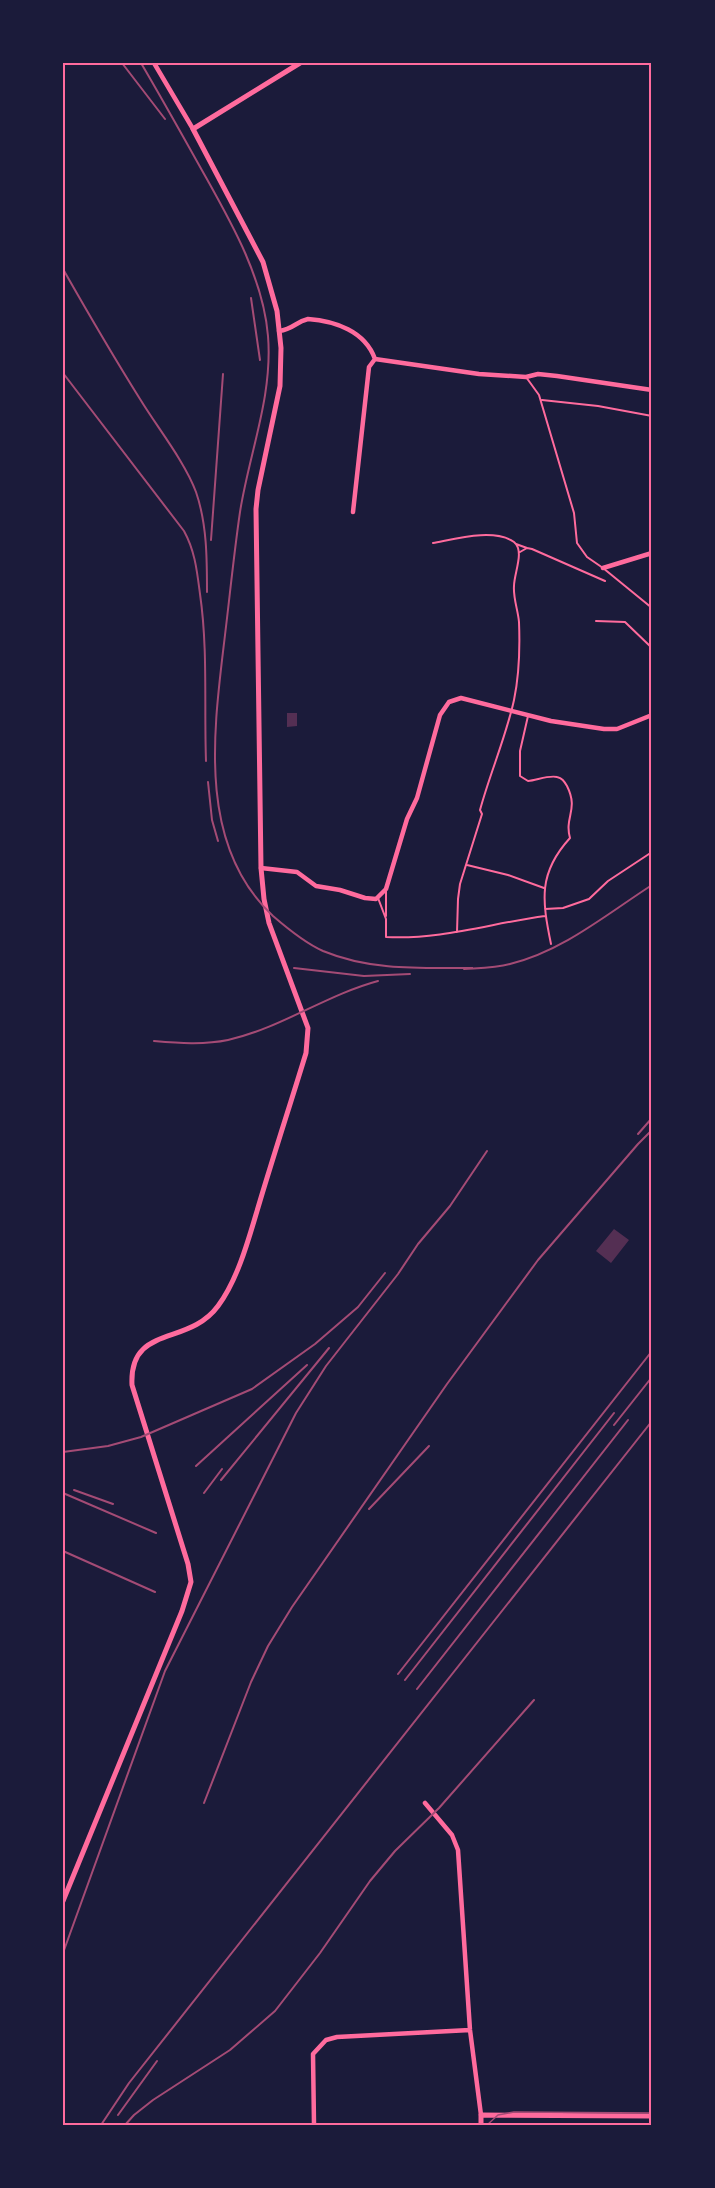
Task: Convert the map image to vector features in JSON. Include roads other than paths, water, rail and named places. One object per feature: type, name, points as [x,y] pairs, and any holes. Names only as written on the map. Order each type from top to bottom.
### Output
[{"type":"street","points":[[63,1901],[182,1611],[191,1582],[132,1385],[132,1367],[141,1350],[148,1344],[196,1327],[206,1320],[219,1305],[246,1246],[306,1053],[308,1028],[269,923],[261,868],[256,509],[280,386],[279,331],[272,289],[263,262],[154,63]]},
{"type":"street","points":[[192,129],[300,63]]},
{"type":"street","points":[[279,331],[291,329],[302,320],[308,319],[348,328],[359,335],[375,359],[479,374],[557,376],[652,390]]},
{"type":"street","points":[[353,512],[369,367],[375,359]]},
{"type":"street","points":[[603,568],[652,553]]},
{"type":"street","points":[[261,868],[297,872],[316,886],[340,890],[365,898],[378,897],[386,889],[444,707],[448,702],[461,698],[528,716],[595,728],[617,729],[652,715]]},
{"type":"street","points":[[425,1803],[452,1835],[458,1850],[470,2030],[482,2125]]},
{"type":"street","points":[[314,2125],[313,2055],[326,2040],[337,2037],[470,2030]]},
{"type":"street","points":[[481,2115],[652,2116]]},
{"type":"lane","points":[[526,377],[541,400],[574,513],[577,543],[587,557],[652,608]]},
{"type":"lane","points":[[541,400],[598,406],[652,416]]},
{"type":"lane","points":[[433,543],[475,535],[496,536],[605,581]]},
{"type":"lane","points":[[457,932],[458,898],[466,865],[482,814],[480,810],[489,777],[514,699],[519,623],[514,583],[520,552],[516,543]]},
{"type":"lane","points":[[520,552],[527,548]]},
{"type":"lane","points":[[596,621],[625,622],[652,648]]},
{"type":"lane","points":[[528,716],[520,751],[520,776],[528,781],[554,776],[560,778],[573,798],[568,824],[570,838],[555,857],[547,873],[544,888],[545,916],[551,944]]},
{"type":"lane","points":[[545,909],[563,908],[589,899],[608,881],[652,852]]},
{"type":"lane","points":[[466,865],[508,875],[544,888]]},
{"type":"lane","points":[[386,889],[386,937],[408,938],[457,932],[545,916]]},
{"type":"lane","points":[[378,897],[386,918]]},
{"type":"tram line","points":[[487,2125],[498,2115],[514,2112],[652,2113]]},
{"type":"railway","points":[[122,63],[165,119]]},
{"type":"railway","points":[[141,63],[221,205],[242,247],[259,291],[268,336],[269,358],[264,403],[240,512],[217,708],[216,783],[221,820],[231,855],[248,887],[273,916],[303,940],[323,951],[378,965],[472,968]]},
{"type":"railway","points":[[63,269],[120,367],[178,457],[196,492],[204,529],[207,592]]},
{"type":"railway","points":[[251,298],[260,360]]},
{"type":"railway","points":[[63,373],[184,531],[191,546],[198,577],[204,635],[206,761]]},
{"type":"railway","points":[[211,540],[223,374]]},
{"type":"railway","points":[[208,782],[212,820],[218,841]]},
{"type":"railway","points":[[464,969],[504,965],[548,950],[584,930],[652,885]]},
{"type":"railway","points":[[294,968],[364,976],[410,974]]},
{"type":"railway","points":[[154,1041],[219,1042],[248,1035],[340,994],[378,981]]},
{"type":"railway","points":[[638,1134],[652,1118]]},
{"type":"railway","points":[[204,1803],[251,1682],[268,1646],[292,1607],[447,1384],[538,1260],[652,1130]]},
{"type":"railway","points":[[63,1953],[165,1671],[296,1413],[326,1366],[398,1274],[418,1244],[450,1206],[487,1151]]},
{"type":"railway","points":[[63,1452],[108,1446],[141,1437],[252,1389],[315,1344],[358,1307],[385,1273]]},
{"type":"railway","points":[[221,1480],[329,1348]]},
{"type":"railway","points":[[398,1674],[652,1351]]},
{"type":"railway","points":[[196,1466],[307,1365]]},
{"type":"railway","points":[[614,1425],[652,1377]]},
{"type":"railway","points":[[405,1680],[614,1413]]},
{"type":"railway","points":[[417,1689],[628,1420]]},
{"type":"railway","points":[[101,2125],[129,2083],[652,1421]]},
{"type":"railway","points":[[369,1509],[429,1446]]},
{"type":"railway","points":[[204,1493],[222,1469]]},
{"type":"railway","points":[[74,1490],[113,1504]]},
{"type":"railway","points":[[63,1493],[156,1533]]},
{"type":"railway","points":[[63,1551],[155,1592]]},
{"type":"railway","points":[[125,2125],[153,2100],[230,2050],[275,2011],[320,1953],[370,1881],[395,1851],[439,1808],[534,1700]]},
{"type":"railway","points":[[118,2115],[157,2061]]}]
